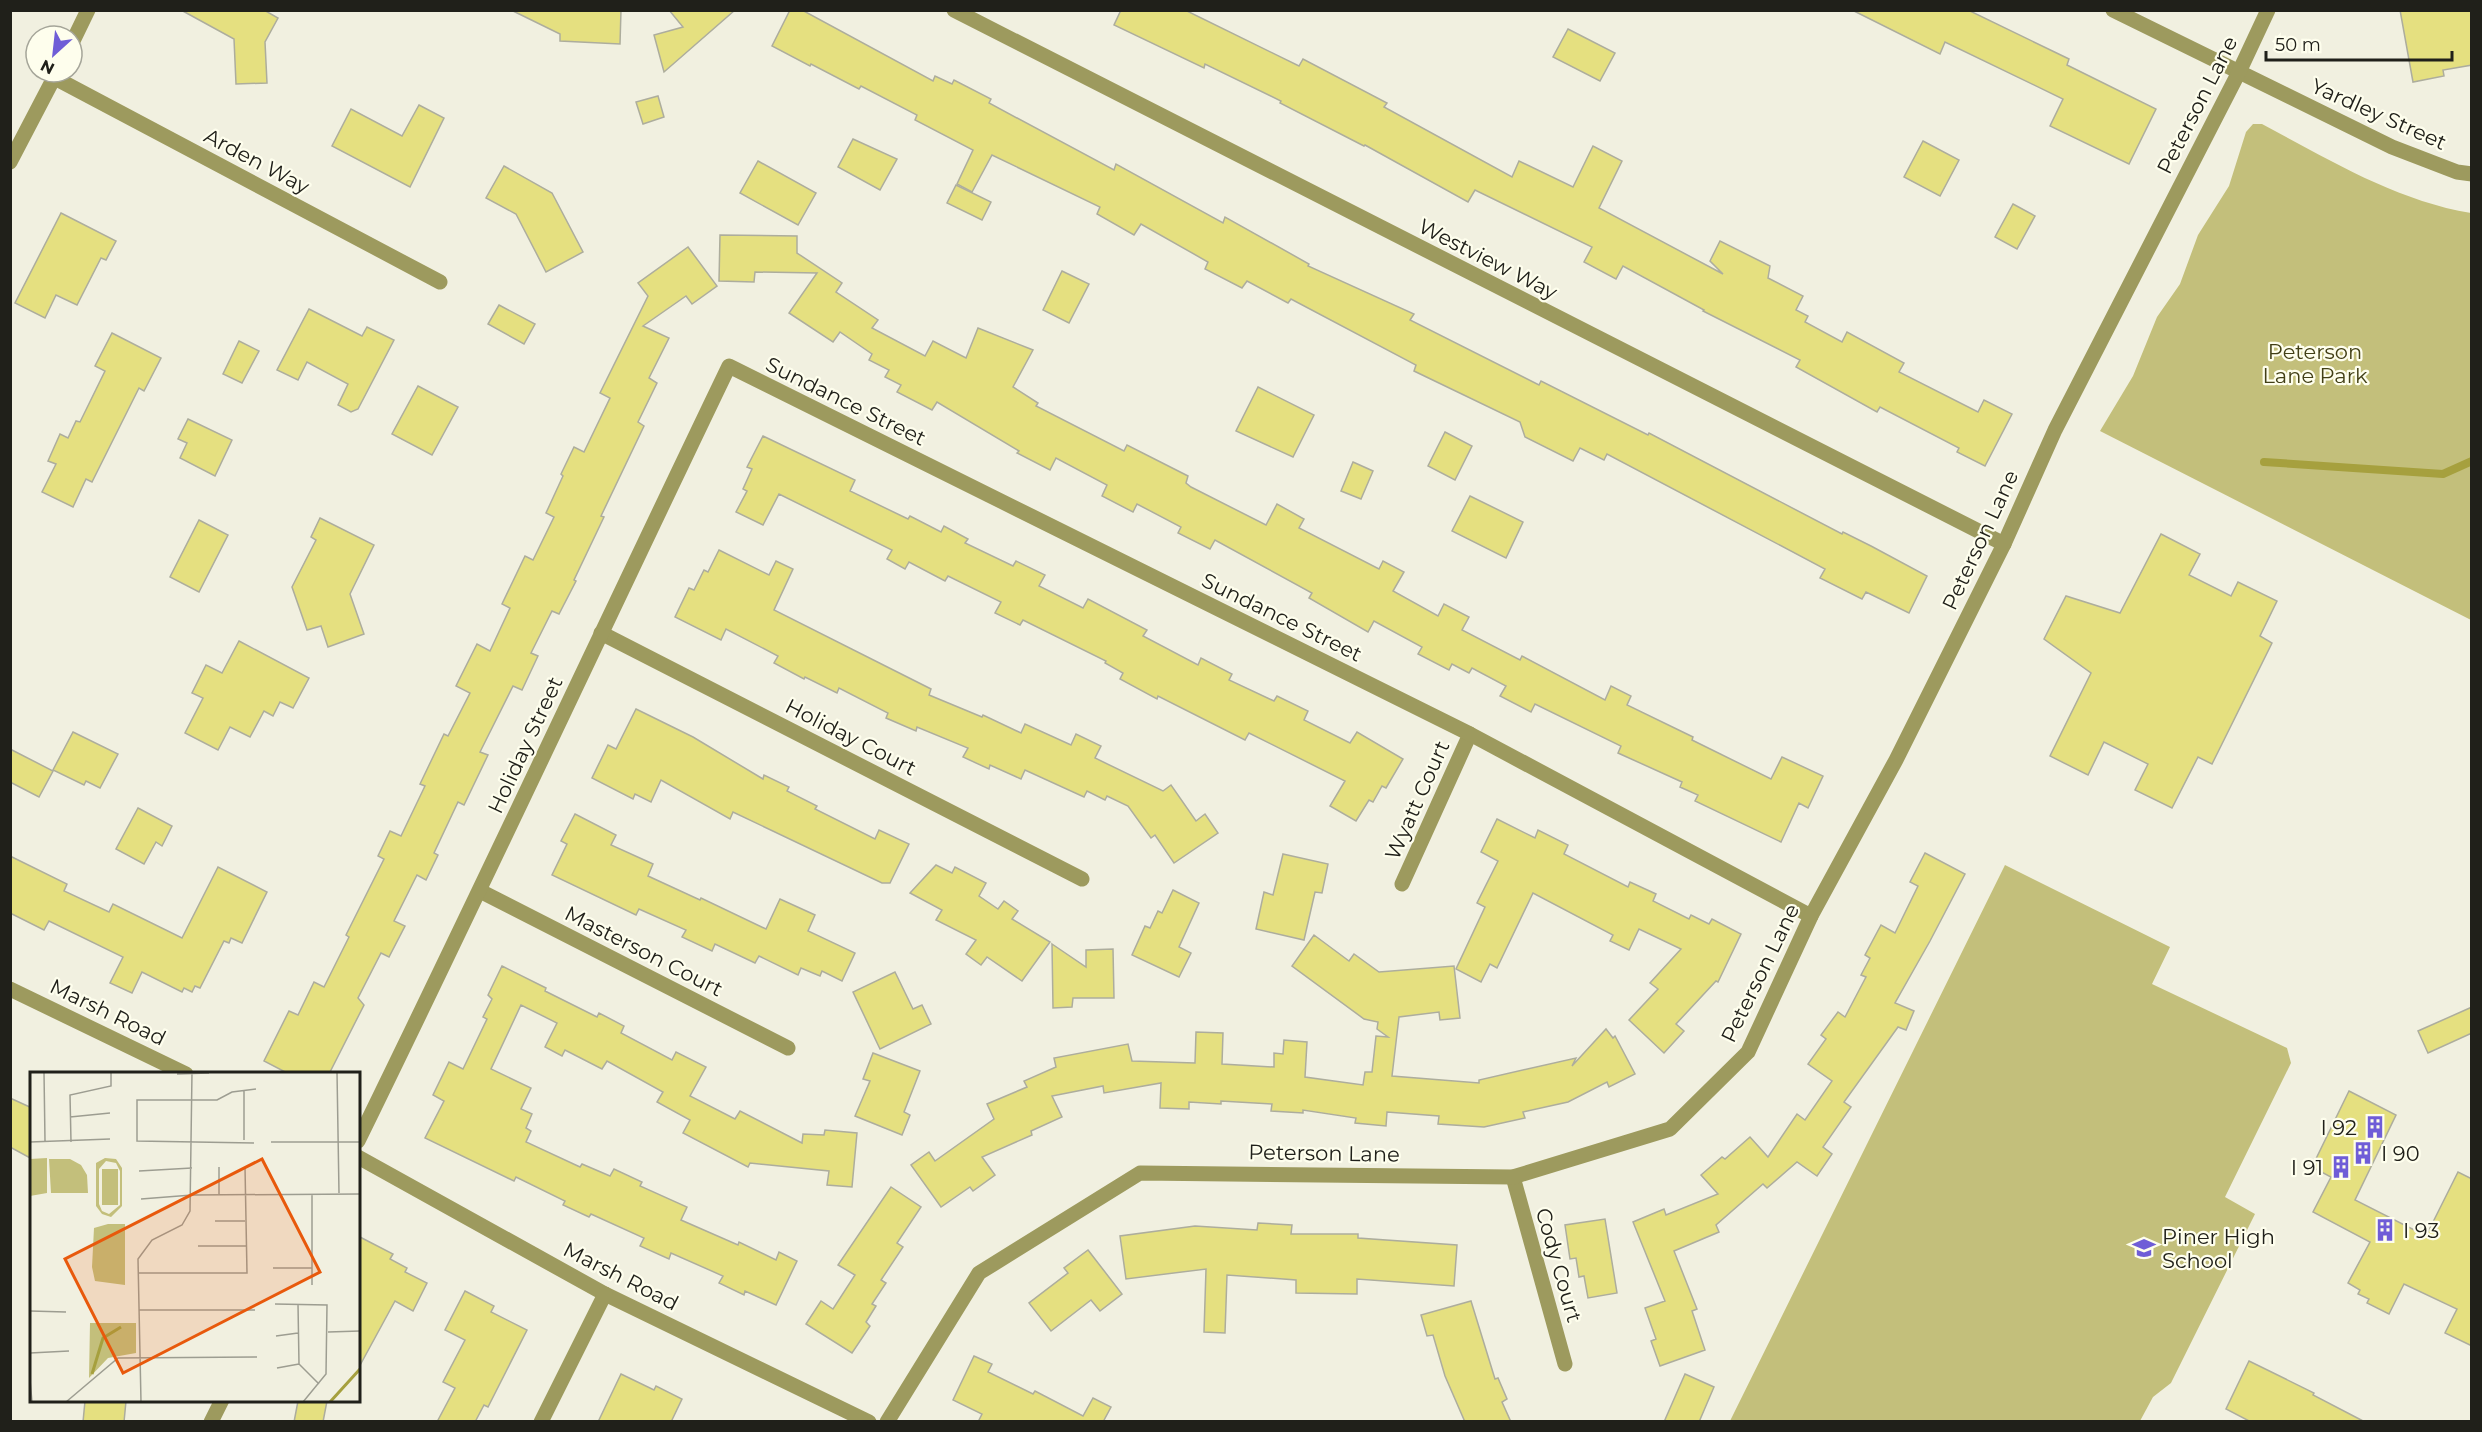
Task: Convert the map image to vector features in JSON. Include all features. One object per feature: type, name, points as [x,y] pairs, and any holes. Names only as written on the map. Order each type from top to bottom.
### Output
[{"type":"street","points":[[81,24],[88,10]]},
{"type":"street","name":"Westview Way","points":[[954,10],[2004,544]]},
{"type":"street","name":"Yardley Street","points":[[2113,10],[2392,147],[2457,172],[2472,174]]},
{"type":"street","name":"Peterson Lane","points":[[887,1422],[979,1273],[1140,1173],[1513,1177],[1670,1129],[1748,1052],[1811,916],[1896,760],[2004,544],[2055,430],[2239,72],[2268,10]]},
{"type":"street","name":"Arden Way","points":[[10,162],[51,84]]},
{"type":"street","name":"Arden Way","points":[[73,84],[440,282]]},
{"type":"street","name":"Holiday Street","points":[[360,1137],[480,891],[729,366]]},
{"type":"street","name":"Sundance Street","points":[[729,366],[1470,734],[1811,916]]},
{"type":"street","name":"Holiday Court","points":[[601,633],[1082,879]]},
{"type":"street","name":"Wyatt Court","points":[[1402,884],[1470,734]]},
{"type":"street","name":"Masterson Court","points":[[480,891],[788,1048]]},
{"type":"street","name":"Marsh Road","points":[[10,989],[182,1072]]},
{"type":"street","name":"Marsh Road","points":[[360,1158],[605,1294],[869,1422]]},
{"type":"street","name":"Cody Court","points":[[1513,1177],[1565,1364]]},
{"type":"street","points":[[541,1422],[605,1294]]},
{"type":"street","points":[[211,1422],[221,1402]]},
{"type":"green space","name":"Peterson Lane Park","points":[[2253,124],[2262,124],[2338,165],[2389,189],[2443,207],[2471,213],[2471,620],[2100,431],[2133,376],[2157,317],[2180,284],[2198,235],[2229,186],[2246,132]]},
{"type":"green space","name":"Piner High School","points":[[2005,865],[2170,947],[2152,984],[2287,1048],[2291,1063],[2225,1197],[2255,1214],[2171,1383],[2153,1397],[2140,1421],[1730,1421]]},
{"type":"building","points":[[181,10],[264,10],[278,18],[265,42],[267,83],[236,84],[234,39]]},
{"type":"building","points":[[511,10],[621,10],[620,44],[560,41],[560,34]]},
{"type":"building","points":[[669,10],[735,10],[664,72],[654,35],[683,27]]},
{"type":"building","points":[[790,10],[802,10],[933,81],[935,76],[952,84],[954,80],[991,99],[989,103],[1114,170],[1116,164],[1223,223],[1225,217],[1309,264],[1308,266],[1414,314],[1410,320],[1539,385],[1541,381],[1648,435],[1649,433],[1927,576],[1909,613],[1866,592],[1862,599],[1820,578],[1825,569],[1607,454],[1604,460],[1580,448],[1573,461],[1525,437],[1520,422],[1414,371],[1416,365],[1291,299],[1288,303],[1247,281],[1242,288],[1205,269],[1208,262],[1141,224],[1134,235],[1097,214],[1100,207],[992,155],[972,192],[957,184],[973,150],[915,120],[917,115],[861,86],[859,89],[772,46]]},
{"type":"building","points":[[1121,10],[1185,10],[1299,66],[1303,59],[1387,103],[1384,107],[1512,177],[1519,161],[1573,187],[1593,146],[1622,161],[1599,208],[1723,274],[1710,261],[1720,241],[1770,266],[1768,278],[1803,296],[1796,310],[1808,316],[1805,322],[1842,342],[1847,332],[1904,363],[1899,372],[1978,412],[1984,400],[2012,414],[1985,466],[1957,452],[1959,448],[1880,407],[1877,412],[1796,367],[1800,360],[1703,311],[1623,266],[1616,279],[1584,262],[1592,247],[1475,190],[1468,202],[1365,145],[1280,103],[1281,101],[1205,64],[1204,68],[1114,25]]},
{"type":"building","points":[[1852,10],[1968,10],[2069,59],[2067,65],[2156,109],[2129,164],[2050,126],[2063,99],[1945,42],[1940,54]]},
{"type":"building","points":[[2400,10],[2472,10],[2472,65],[2443,70],[2444,76],[2413,82]]},
{"type":"building","points":[[1568,29],[1615,53],[1600,81],[1553,57]]},
{"type":"building","points":[[658,96],[664,117],[643,124],[636,102]]},
{"type":"building","points":[[419,105],[444,118],[410,187],[332,146],[351,109],[402,136]]},
{"type":"building","points":[[853,139],[897,159],[880,190],[838,167]]},
{"type":"building","points":[[1923,141],[1959,160],[1940,196],[1904,177]]},
{"type":"building","points":[[758,161],[816,193],[798,225],[740,193]]},
{"type":"building","points":[[504,166],[552,193],[583,252],[546,272],[516,214],[486,198]]},
{"type":"building","points":[[956,185],[991,202],[982,220],[947,203]]},
{"type":"building","points":[[2013,204],[2035,216],[2017,249],[1995,237]]},
{"type":"building","points":[[61,213],[116,241],[106,260],[101,258],[77,305],[56,295],[45,318],[15,303]]},
{"type":"building","points":[[720,235],[797,236],[797,253],[842,283],[836,292],[878,320],[872,328],[925,356],[933,341],[966,358],[978,328],[1033,350],[1013,387],[1038,403],[1036,406],[1124,451],[1127,445],[1188,476],[1186,483],[1191,487],[1266,525],[1277,504],[1304,519],[1299,528],[1379,569],[1383,561],[1404,572],[1393,591],[1438,616],[1444,604],[1469,617],[1462,630],[1520,660],[1522,656],[1605,700],[1611,686],[1631,696],[1627,705],[1771,779],[1782,757],[1823,776],[1808,808],[1799,803],[1781,842],[1695,801],[1698,795],[1680,787],[1682,782],[1618,753],[1621,746],[1535,704],[1531,712],[1500,696],[1506,686],[1472,668],[1469,673],[1452,664],[1449,670],[1418,654],[1422,647],[1374,621],[1368,632],[1309,598],[1312,593],[1215,540],[1210,549],[1178,533],[1181,527],[1137,504],[1133,512],[1102,496],[1107,485],[1056,458],[1050,470],[1017,453],[1019,451],[937,402],[932,410],[897,392],[901,385],[885,377],[889,370],[869,360],[872,354],[840,332],[833,342],[789,313],[817,273],[755,272],[754,282],[719,281]]},
{"type":"building","points":[[688,247],[717,286],[692,304],[686,296],[643,326],[669,338],[649,378],[657,383],[638,422],[644,426],[601,516],[604,517],[574,580],[576,581],[559,614],[552,611],[531,653],[538,656],[522,690],[513,686],[480,752],[488,755],[464,805],[458,802],[434,853],[438,855],[426,880],[417,875],[394,921],[405,926],[389,957],[381,953],[358,998],[364,1005],[330,1072],[285,1072],[264,1061],[289,1011],[298,1015],[314,982],[324,987],[349,937],[346,935],[384,859],[378,856],[390,831],[401,836],[425,786],[420,784],[444,734],[448,736],[470,693],[456,686],[477,644],[490,651],[510,608],[502,604],[525,556],[533,560],[554,517],[546,513],[563,476],[561,474],[574,447],[584,452],[610,398],[600,393],[648,296],[638,283]]},
{"type":"building","points":[[1062,271],[1089,284],[1069,323],[1043,310]]},
{"type":"building","points":[[499,305],[535,324],[524,344],[488,324]]},
{"type":"building","points":[[309,309],[362,336],[367,327],[394,340],[358,409],[351,412],[338,405],[348,384],[307,362],[298,380],[277,370]]},
{"type":"building","points":[[112,333],[161,358],[144,391],[139,388],[92,482],[86,479],[73,507],[42,492],[56,464],[48,461],[60,434],[68,438],[76,421],[80,422],[105,371],[95,366]]},
{"type":"building","points":[[239,341],[259,351],[242,383],[223,374]]},
{"type":"building","points":[[418,386],[458,407],[432,455],[392,434]]},
{"type":"building","points":[[1258,387],[1314,415],[1293,457],[1236,431]]},
{"type":"building","points":[[188,419],[232,440],[215,476],[180,458],[187,443],[178,439]]},
{"type":"building","points":[[1445,432],[1472,446],[1455,480],[1428,466]]},
{"type":"building","points":[[763,436],[855,480],[850,491],[908,519],[910,516],[941,532],[944,526],[968,539],[965,543],[1013,566],[1016,561],[1045,575],[1039,586],[1083,608],[1088,599],[1147,630],[1143,636],[1198,665],[1201,658],[1232,674],[1229,680],[1274,701],[1277,696],[1308,711],[1304,720],[1350,743],[1357,732],[1403,759],[1386,788],[1382,786],[1373,802],[1369,800],[1356,821],[1330,806],[1345,781],[1249,733],[1245,740],[1158,696],[1157,699],[1120,679],[1123,673],[1105,663],[1106,661],[1023,620],[1020,625],[995,613],[1001,602],[948,576],[945,581],[909,562],[905,569],[887,559],[892,550],[779,494],[763,525],[736,512],[747,491],[743,489],[752,469],[747,467]]},
{"type":"building","points":[[1353,462],[1373,471],[1361,499],[1341,491]]},
{"type":"building","points":[[1470,496],[1523,522],[1506,558],[1452,531]]},
{"type":"building","points":[[320,518],[374,545],[350,594],[364,634],[328,647],[321,626],[307,630],[292,587],[316,540],[311,537]]},
{"type":"building","points":[[199,520],[228,535],[199,592],[170,577]]},
{"type":"building","points":[[2161,534],[2200,554],[2189,575],[2231,596],[2238,582],[2277,601],[2260,636],[2272,643],[2212,764],[2198,757],[2172,808],[2135,790],[2148,764],[2104,742],[2088,775],[2050,756],[2091,673],[2044,639],[2066,596],[2120,613]]},
{"type":"building","points":[[719,550],[769,575],[776,561],[793,569],[774,610],[931,689],[929,695],[982,717],[983,715],[1021,733],[1025,724],[1071,745],[1076,734],[1101,746],[1095,758],[1163,791],[1171,785],[1196,821],[1205,814],[1218,833],[1174,863],[1155,835],[1151,838],[1128,806],[1107,796],[1105,800],[1087,791],[1084,797],[1025,770],[1021,779],[990,765],[989,769],[963,757],[968,748],[917,727],[916,731],[886,718],[888,713],[839,688],[837,693],[805,677],[804,679],[774,663],[778,656],[726,629],[721,640],[675,617],[689,588],[694,590],[704,570],[708,572]]},
{"type":"building","points":[[239,641],[309,678],[293,708],[280,702],[273,716],[264,711],[250,737],[230,727],[218,750],[185,733],[203,698],[192,693],[206,665],[222,673]]},
{"type":"building","points":[[636,709],[693,737],[763,779],[764,775],[789,787],[787,791],[817,806],[815,809],[875,839],[879,830],[909,844],[890,883],[882,883],[733,812],[730,819],[661,780],[651,802],[635,794],[633,799],[592,778],[608,745],[616,749]]},
{"type":"building","points":[[73,732],[118,754],[100,788],[86,781],[84,785],[53,770]]},
{"type":"building","points":[[10,749],[53,771],[39,797],[10,782]]},
{"type":"building","points":[[138,808],[172,826],[162,846],[156,842],[144,864],[116,849]]},
{"type":"building","points":[[575,814],[616,835],[611,845],[653,864],[648,876],[766,929],[780,899],[815,915],[808,931],[855,953],[842,981],[822,971],[820,976],[801,968],[798,975],[759,956],[755,963],[715,944],[712,951],[682,937],[686,930],[639,909],[636,915],[552,875],[567,844],[561,841]]},
{"type":"building","points":[[1497,819],[1535,838],[1538,830],[1568,845],[1564,854],[1628,887],[1630,882],[1656,894],[1653,901],[1689,919],[1691,915],[1709,924],[1712,919],[1741,934],[1718,982],[1716,981],[1676,1024],[1684,1031],[1664,1053],[1629,1020],[1658,989],[1650,983],[1681,949],[1639,929],[1629,950],[1610,941],[1613,935],[1533,893],[1497,968],[1490,964],[1481,982],[1456,969],[1485,907],[1477,903],[1498,861],[1481,852]]},
{"type":"building","points":[[1925,853],[1965,874],[1895,1003],[1914,1011],[1906,1030],[1898,1027],[1844,1102],[1851,1107],[1823,1147],[1832,1154],[1817,1176],[1797,1162],[1767,1188],[1763,1184],[1716,1225],[1719,1232],[1674,1251],[1697,1309],[1692,1311],[1705,1350],[1660,1366],[1651,1341],[1656,1339],[1645,1308],[1665,1301],[1633,1222],[1664,1209],[1666,1215],[1718,1194],[1701,1175],[1722,1157],[1725,1159],[1750,1137],[1768,1157],[1797,1114],[1805,1120],[1832,1081],[1808,1064],[1826,1039],[1821,1035],[1838,1012],[1845,1017],[1866,977],[1861,975],[1870,958],[1865,955],[1881,925],[1895,933],[1918,886],[1910,882]]},
{"type":"building","points":[[1283,854],[1328,864],[1322,893],[1315,892],[1304,940],[1256,929],[1264,892],[1273,895]]},
{"type":"building","points":[[10,856],[67,884],[64,891],[109,912],[113,904],[182,938],[218,867],[267,892],[242,943],[231,938],[229,943],[224,941],[200,988],[195,986],[192,992],[184,988],[182,992],[142,972],[132,993],[110,983],[123,957],[49,921],[44,930],[10,913]]},
{"type":"building","points":[[936,865],[952,873],[955,867],[986,883],[979,896],[998,909],[1004,901],[1018,911],[1012,919],[1050,942],[1022,981],[987,957],[981,965],[966,954],[976,940],[936,920],[942,910],[910,893]]},
{"type":"building","points":[[1173,890],[1199,903],[1179,947],[1191,953],[1179,977],[1132,955],[1145,926],[1150,928],[1158,911],[1162,913]]},
{"type":"building","points":[[1314,935],[1349,961],[1354,954],[1379,972],[1454,966],[1460,1018],[1440,1020],[1439,1012],[1399,1017],[1392,1076],[1479,1083],[1479,1080],[1576,1058],[1572,1066],[1606,1029],[1613,1038],[1615,1036],[1635,1074],[1609,1087],[1607,1082],[1568,1102],[1523,1112],[1525,1118],[1484,1127],[1438,1124],[1439,1116],[1387,1112],[1386,1126],[1355,1123],[1356,1118],[1303,1110],[1303,1113],[1271,1111],[1272,1104],[1221,1101],[1221,1104],[1189,1102],[1189,1109],[1160,1108],[1161,1083],[1104,1093],[1103,1086],[1052,1096],[1062,1117],[1031,1131],[1032,1135],[982,1157],[995,1175],[973,1191],[970,1187],[941,1207],[911,1165],[929,1152],[935,1161],[994,1119],[987,1104],[1027,1087],[1024,1081],[1056,1067],[1054,1058],[1128,1044],[1132,1061],[1195,1063],[1196,1032],[1223,1033],[1222,1064],[1274,1067],[1274,1053],[1283,1054],[1284,1040],[1307,1042],[1305,1077],[1363,1085],[1365,1072],[1372,1072],[1376,1036],[1388,1037],[1377,1029],[1378,1022],[1364,1019],[1292,966]]},
{"type":"building","points":[[1052,944],[1086,967],[1086,950],[1113,949],[1114,998],[1073,998],[1072,1007],[1053,1008]]},
{"type":"building","points":[[502,966],[597,1017],[599,1013],[624,1026],[621,1033],[672,1060],[676,1052],[706,1067],[690,1096],[735,1119],[740,1111],[802,1143],[803,1134],[824,1135],[825,1130],[857,1133],[852,1187],[827,1185],[829,1171],[750,1163],[748,1167],[683,1133],[690,1120],[657,1102],[663,1092],[607,1061],[602,1069],[565,1050],[562,1056],[545,1047],[557,1023],[521,1005],[491,1069],[531,1088],[521,1109],[532,1114],[526,1128],[531,1131],[526,1142],[580,1167],[582,1164],[610,1176],[614,1169],[642,1182],[640,1186],[687,1207],[681,1220],[738,1245],[739,1242],[776,1260],[779,1252],[797,1261],[776,1305],[745,1291],[744,1295],[719,1283],[723,1276],[671,1253],[669,1259],[640,1246],[644,1238],[591,1214],[589,1217],[563,1205],[565,1201],[516,1177],[514,1181],[425,1138],[444,1101],[433,1095],[449,1062],[463,1069],[487,1019],[483,1017],[492,999],[488,995]]},
{"type":"building","points":[[895,972],[913,1009],[922,1005],[931,1024],[880,1049],[853,992]]},
{"type":"building","points":[[2472,1007],[2472,1033],[2428,1053],[2418,1031]]},
{"type":"building","points":[[873,1053],[920,1071],[904,1112],[910,1115],[902,1135],[855,1116],[870,1081],[863,1079]]},
{"type":"building","points":[[2349,1091],[2396,1115],[2355,1200],[2426,1236],[2458,1172],[2472,1179],[2472,1346],[2445,1333],[2457,1309],[2404,1284],[2389,1314],[2367,1303],[2369,1299],[2358,1294],[2360,1290],[2348,1283],[2370,1242],[2313,1212],[2331,1177],[2312,1167]]},
{"type":"building","points":[[10,1098],[30,1107],[30,1158],[10,1147]]},
{"type":"building","points":[[891,1187],[921,1207],[897,1243],[903,1247],[881,1280],[886,1283],[872,1304],[876,1306],[866,1322],[870,1326],[852,1353],[806,1324],[821,1301],[833,1309],[855,1275],[838,1265]]},
{"type":"building","points":[[1605,1219],[1617,1293],[1588,1298],[1584,1276],[1579,1277],[1576,1258],[1570,1259],[1565,1225]]},
{"type":"building","points":[[1258,1223],[1292,1225],[1291,1234],[1358,1234],[1358,1238],[1457,1245],[1454,1286],[1357,1279],[1357,1294],[1296,1293],[1296,1280],[1227,1275],[1225,1333],[1204,1332],[1206,1269],[1126,1279],[1120,1236],[1195,1226],[1257,1230]]},
{"type":"building","points":[[360,1237],[393,1254],[390,1259],[407,1268],[405,1272],[427,1283],[413,1311],[395,1301],[360,1365]]},
{"type":"building","points":[[1088,1250],[1122,1294],[1100,1311],[1091,1300],[1051,1331],[1029,1303],[1068,1273],[1064,1268]]},
{"type":"building","points":[[465,1291],[494,1306],[491,1312],[527,1330],[488,1407],[484,1405],[475,1422],[437,1422],[455,1388],[443,1382],[465,1340],[445,1330]]},
{"type":"building","points":[[1471,1301],[1495,1379],[1498,1378],[1507,1399],[1502,1402],[1511,1422],[1465,1422],[1445,1376],[1433,1335],[1427,1336],[1421,1315]]},
{"type":"building","points":[[974,1356],[992,1364],[988,1372],[1033,1394],[1035,1391],[1083,1416],[1093,1398],[1111,1407],[1103,1422],[978,1422],[982,1414],[953,1400]]},
{"type":"building","points":[[2249,1361],[2314,1393],[2313,1395],[2365,1422],[2251,1422],[2226,1409]]},
{"type":"building","points":[[621,1374],[654,1390],[656,1386],[682,1399],[671,1422],[598,1422]]},
{"type":"building","points":[[1685,1374],[1714,1387],[1699,1422],[1664,1422]]},
{"type":"building","points":[[85,1402],[126,1402],[124,1422],[83,1422]]},
{"type":"building","points":[[298,1402],[327,1402],[323,1422],[294,1422]]},
{"type":"waterway","points":[[2264,462],[2443,474],[2472,461]]},
{"type":"place","name":"I 92","points":[[2375,1127]]},
{"type":"place","name":"I 90","points":[[2363,1153]]},
{"type":"place","name":"I 91","points":[[2341,1167]]},
{"type":"place","name":"I 93","points":[[2385,1230]]},
{"type":"place","name":"Piner High School","points":[[2144,1248]]}]
